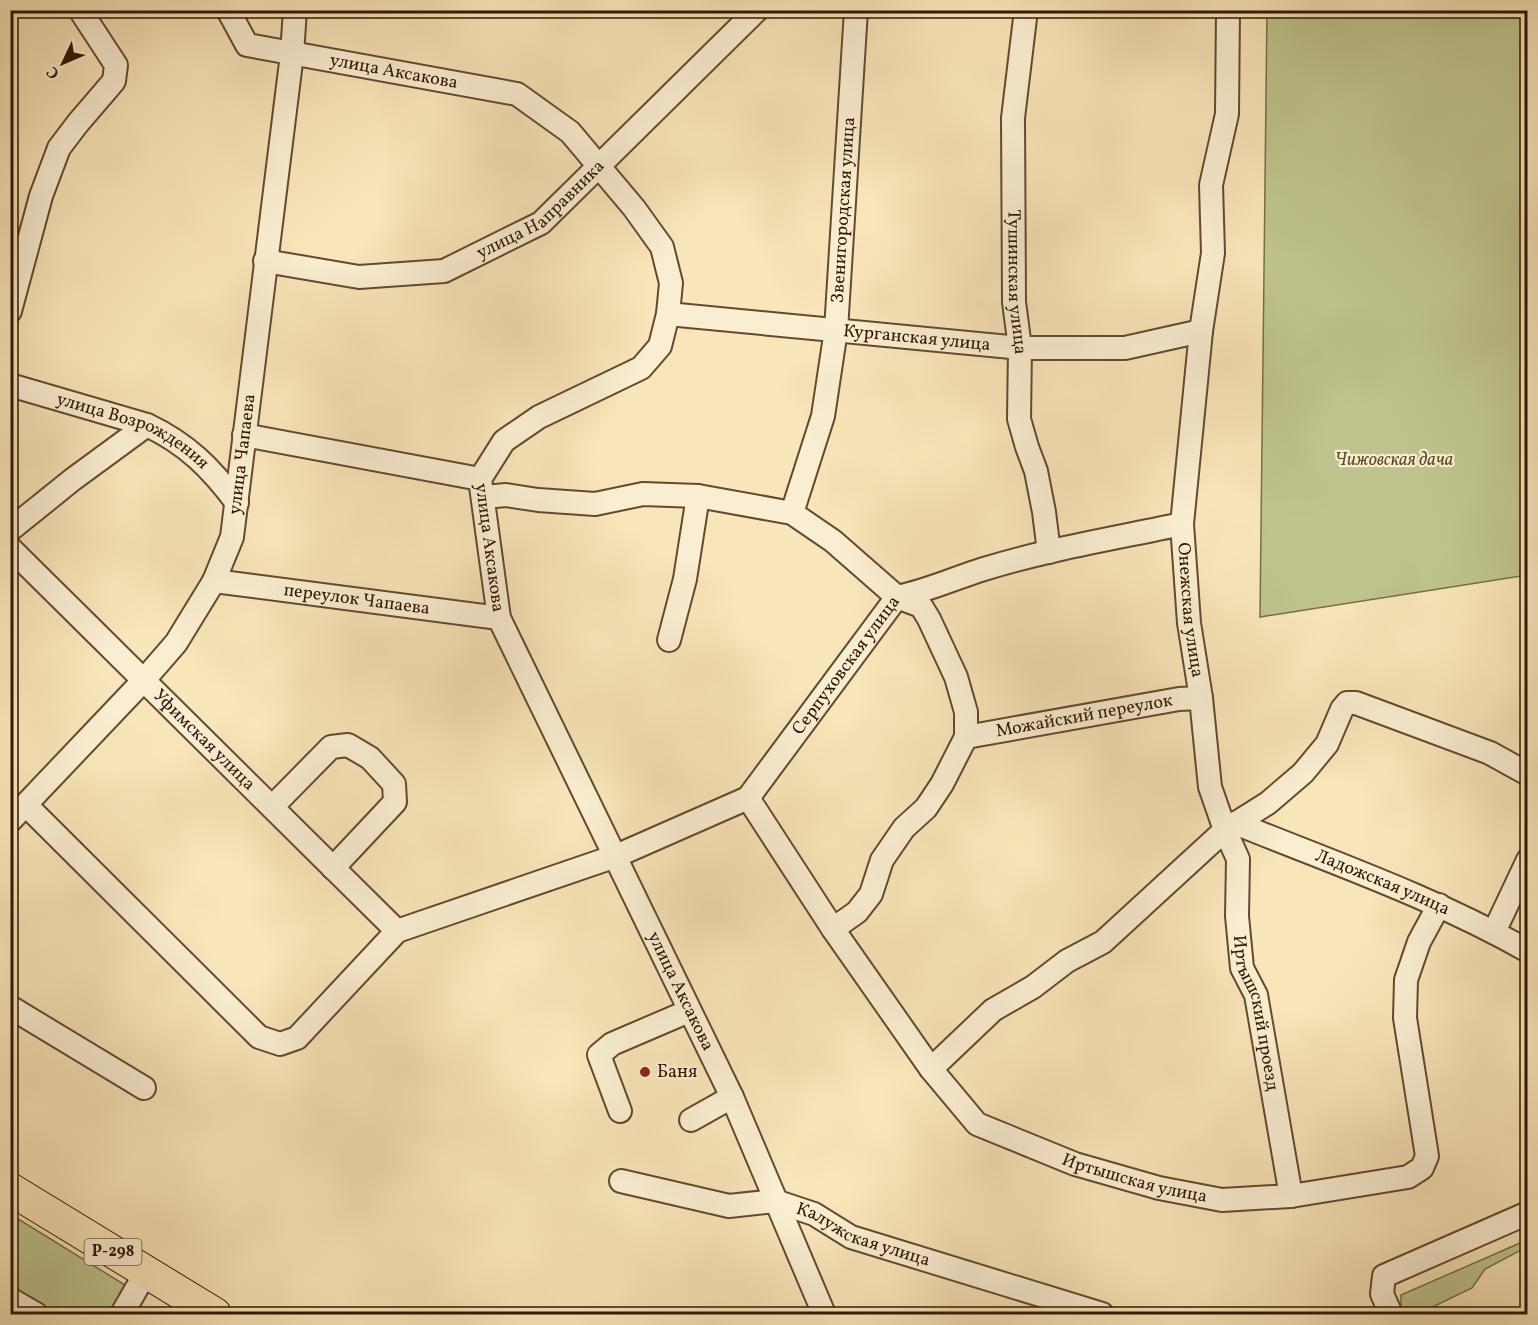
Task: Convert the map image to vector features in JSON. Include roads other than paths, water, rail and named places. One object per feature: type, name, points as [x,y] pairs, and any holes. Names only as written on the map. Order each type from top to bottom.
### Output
[{"type":"highway","name":"Р-298","points":[[10,1189],[215,1314]]},
{"type":"street","points":[[10,311],[41,196],[59,148],[114,81],[116,65],[80,10]]},
{"type":"street","name":"улица Аксакова","points":[[228,10],[247,45],[518,94],[570,132],[634,208],[662,247],[671,283],[668,314],[660,346],[641,369],[539,417],[504,441],[482,488],[499,618],[732,1097],[824,1314]]},
{"type":"street","name":"улица Чапаева","points":[[10,821],[176,643],[214,581],[232,537],[292,54],[295,10]]},
{"type":"street","name":"улица Направника","points":[[265,261],[359,277],[444,271],[541,223],[757,10]]},
{"type":"street","name":"Звенигородская улица","points":[[792,513],[823,416],[836,330],[856,10]]},
{"type":"street","name":"Тушинская улица","points":[[1026,10],[1013,118],[1014,302],[1020,348],[1019,419],[1036,471],[1049,552]]},
{"type":"street","name":"Онежская улица","points":[[1228,10],[1227,114],[1211,185],[1213,253],[1201,331],[1182,524],[1189,623],[1201,698],[1210,787],[1230,826]]},
{"type":"street","name":"Курганская улица","points":[[668,314],[1020,348],[1125,348],[1201,331]]},
{"type":"street","name":"улица Возрождения","points":[[10,385],[147,425],[165,433],[188,448],[216,475],[237,503]]},
{"type":"street","points":[[10,530],[72,480],[147,425]]},
{"type":"street","points":[[244,435],[506,495],[538,500],[595,504],[643,494],[698,495],[792,513],[833,541],[897,597],[921,606],[930,619],[956,677],[966,712],[966,737],[942,784],[926,808],[904,828],[882,860],[871,894],[857,912],[833,928]]},
{"type":"street","points":[[669,640],[685,579],[698,495]]},
{"type":"street","name":"Серпуховская улица","points":[[397,931],[616,856],[747,798],[897,597],[923,591],[983,569],[1049,552],[1182,524]]},
{"type":"street","name":"Уфимская улица","points":[[10,548],[397,931]]},
{"type":"street","name":"переулок Чапаева","points":[[214,581],[499,618]]},
{"type":"street","name":"Можайский переулок","points":[[966,737],[1179,699],[1201,698]]},
{"type":"street","points":[[931,1069],[993,1010],[1033,987],[1067,961],[1103,942],[1230,826],[1268,803],[1303,773],[1327,744],[1341,709],[1347,704],[1356,703],[1490,753],[1527,774]]},
{"type":"street","points":[[272,807],[331,747],[348,745],[370,758],[394,784],[395,802],[333,868]]},
{"type":"street","name":"Иртышская улица","points":[[747,798],[833,928],[931,1069],[977,1124],[1075,1164],[1159,1188],[1222,1200],[1291,1196],[1408,1177],[1422,1168],[1427,1156],[1405,1018],[1406,980],[1419,942],[1439,905]]},
{"type":"street","points":[[26,805],[259,1037],[280,1044],[297,1038],[397,931]]},
{"type":"street","name":"Ладожская улица","points":[[1230,826],[1439,905],[1527,951]]},
{"type":"street","name":"Иртышский проезд","points":[[1230,826],[1238,859],[1237,915],[1242,968],[1256,995],[1291,1196]]},
{"type":"street","points":[[1494,932],[1527,860]]},
{"type":"street","points":[[10,1007],[144,1088]]},
{"type":"street","points":[[620,1111],[599,1055],[612,1044],[689,1011]]},
{"type":"street","points":[[691,1120],[732,1097]]},
{"type":"street","name":"Калужская улица","points":[[621,1181],[729,1206],[775,1201],[814,1214],[851,1237],[1102,1314]]},
{"type":"street","points":[[1391,1314],[1382,1294],[1384,1276],[1527,1213]]},
{"type":"street","points":[[122,1314],[146,1272]]},
{"type":"street","points":[[10,1299],[36,1314]]},
{"type":"place","name":"Баня","points":[[645,1072]]},
{"type":"park label","name":"Чижовская дача","points":[[1394,460]]}]
